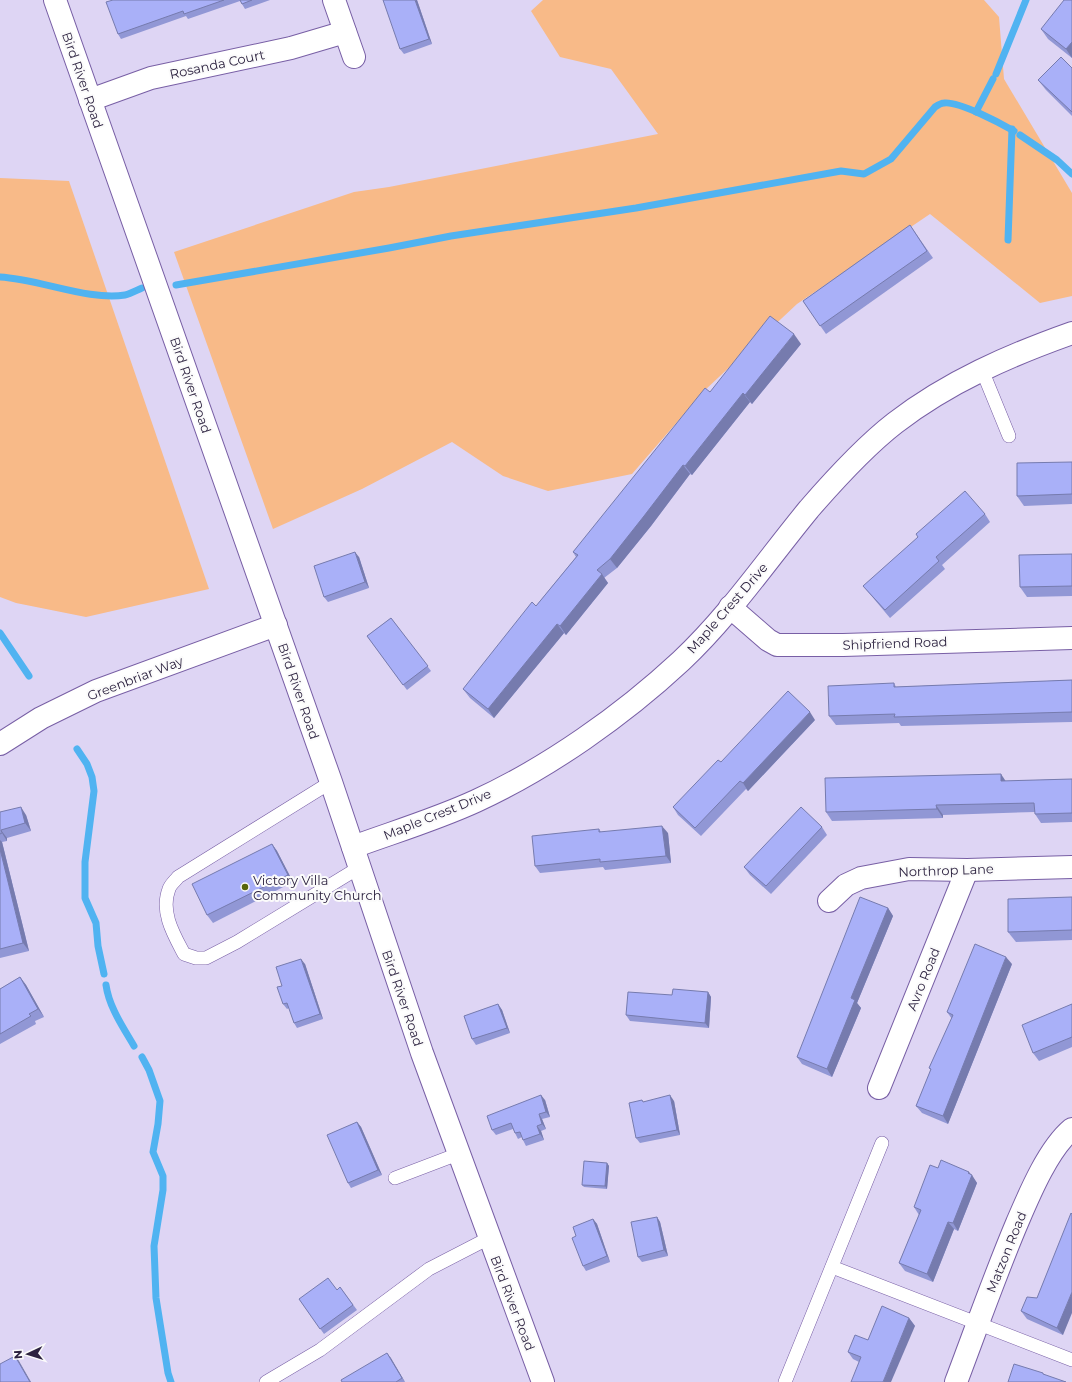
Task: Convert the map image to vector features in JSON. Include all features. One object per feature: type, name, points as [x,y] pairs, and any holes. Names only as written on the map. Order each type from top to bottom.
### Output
[{"type":"street","name":"Bird River Road","points":[[55,0],[331,782],[458,1154],[543,1382]]},
{"type":"street","points":[[334,0],[354,58]]},
{"type":"street","name":"Rosanda Court","points":[[90,100],[152,78],[291,48],[345,32]]},
{"type":"street","name":"Maple Crest Drive","points":[[356,857],[474,802],[534,770],[620,713],[681,661],[711,630],[810,508],[859,455],[896,423],[957,383],[982,370],[1016,353],[1072,333]]},
{"type":"street","name":"Shipfriend Road","points":[[730,608],[768,640],[777,645],[843,645],[1072,638]]},
{"type":"street","name":"Greenbriar Way","points":[[0,744],[41,718],[96,691],[276,625]]},
{"type":"street","name":"Northrop Lane","points":[[829,901],[846,884],[861,878],[909,869],[967,870],[1072,866]]},
{"type":"street","name":"Avro Road","points":[[879,1088],[967,870]]},
{"type":"street","name":"Matzon Road","points":[[956,1382],[1032,1189],[1050,1157],[1072,1129]]},
{"type":"lane","points":[[982,370],[1009,436]]},
{"type":"lane","points":[[331,782],[178,877],[169,889],[166,904],[171,930],[184,954],[196,958],[206,958],[237,942],[356,857]]},
{"type":"lane","points":[[785,1382],[882,1144]]},
{"type":"lane","points":[[395,1178],[458,1154]]},
{"type":"lane","points":[[266,1382],[320,1350],[429,1269],[489,1238]]},
{"type":"lane","points":[[832,1267],[1072,1360]]},
{"type":"shaded area","points":[[543,0],[984,0],[999,17],[1004,79],[1072,193],[1072,296],[1040,303],[930,214],[797,304],[704,391],[632,474],[548,491],[503,476],[452,442],[362,489],[273,529],[174,252],[354,192],[389,187],[658,134],[611,69],[560,57],[531,11]]},
{"type":"shaded area","points":[[0,178],[69,181],[209,589],[86,617],[16,603],[0,597]]},
{"type":"building","points":[[113,0],[224,0],[184,14],[183,11],[118,34],[106,2]]},
{"type":"building","points":[[240,0],[252,0],[242,4]]},
{"type":"building","points":[[383,0],[415,0],[429,39],[400,49]]},
{"type":"building","points":[[1064,0],[1072,0],[1072,42],[1066,49],[1041,29]]},
{"type":"building","points":[[1061,57],[1072,68],[1072,112],[1038,80]]},
{"type":"building","points":[[910,225],[927,251],[820,326],[803,301]]},
{"type":"building","points":[[770,316],[794,334],[745,395],[743,393],[685,466],[683,465],[610,559],[597,570],[602,574],[560,626],[557,624],[488,709],[463,689],[532,602],[536,606],[578,555],[573,552],[705,388],[710,392]]},
{"type":"building","points":[[1072,462],[1072,494],[1017,496],[1017,463]]},
{"type":"building","points":[[965,491],[985,514],[936,557],[939,561],[885,610],[863,586],[918,537],[916,534]]},
{"type":"building","points":[[355,552],[365,582],[324,597],[314,566]]},
{"type":"building","points":[[1072,554],[1072,586],[1020,587],[1019,555]]},
{"type":"building","points":[[391,618],[428,666],[403,685],[367,636]]},
{"type":"building","points":[[1072,680],[1072,712],[894,717],[895,714],[829,716],[828,686],[894,683],[894,687]]},
{"type":"building","points":[[788,691],[810,712],[743,783],[740,781],[695,828],[673,807],[718,760],[721,762]]},
{"type":"building","points":[[1001,774],[1001,781],[1072,779],[1072,813],[1035,814],[1034,803],[936,805],[937,809],[826,812],[825,778]]},
{"type":"building","points":[[21,807],[25,823],[1,830],[2,833],[0,834],[0,812]]},
{"type":"building","points":[[801,807],[822,827],[766,886],[744,867]]},
{"type":"building","points":[[662,826],[666,856],[600,862],[600,859],[535,866],[532,836],[599,829],[599,832]]},
{"type":"building","name":"Victory Villa Community Church","points":[[272,844],[288,875],[207,915],[192,884]]},
{"type":"building","points":[[0,849],[23,943],[0,949]]},
{"type":"building","points":[[860,897],[888,908],[851,998],[855,1000],[827,1069],[797,1057]]},
{"type":"building","points":[[1072,897],[1072,930],[1008,932],[1008,899]]},
{"type":"building","points":[[975,944],[1006,957],[943,1116],[916,1106],[931,1069],[929,1068],[953,1015],[947,1012]]},
{"type":"building","points":[[301,959],[320,1014],[294,1023],[287,1003],[283,1004],[277,987],[282,986],[276,967]]},
{"type":"building","points":[[20,977],[38,1009],[29,1014],[31,1016],[0,1034],[0,989]]},
{"type":"building","points":[[673,989],[708,992],[705,1023],[626,1015],[628,992],[672,995]]},
{"type":"building","points":[[498,1004],[507,1028],[472,1039],[464,1016]]},
{"type":"building","points":[[1072,1004],[1072,1037],[1033,1053],[1022,1025]]},
{"type":"building","points":[[541,1095],[546,1112],[539,1114],[542,1124],[537,1126],[540,1134],[523,1140],[520,1132],[515,1133],[511,1123],[492,1130],[487,1116]]},
{"type":"building","points":[[670,1095],[677,1130],[636,1138],[629,1103],[642,1100],[643,1102]]},
{"type":"building","points":[[357,1122],[378,1170],[348,1183],[327,1135]]},
{"type":"building","points":[[941,1160],[969,1172],[968,1173],[972,1175],[953,1223],[948,1222],[927,1274],[899,1263],[921,1210],[914,1207],[930,1165],[938,1168]]},
{"type":"building","points":[[584,1161],[607,1163],[605,1186],[582,1185]]},
{"type":"building","points":[[1071,1213],[1072,1292],[1057,1328],[1021,1311],[1027,1297],[1037,1298]]},
{"type":"building","points":[[657,1217],[664,1250],[638,1257],[631,1222]]},
{"type":"building","points":[[593,1219],[607,1256],[583,1266],[572,1238],[576,1236],[573,1227]]},
{"type":"building","points":[[328,1278],[337,1290],[340,1287],[353,1305],[320,1329],[299,1299]]},
{"type":"building","points":[[882,1306],[909,1318],[883,1382],[851,1382],[861,1357],[848,1352],[855,1335],[868,1340]]},
{"type":"building","points":[[387,1353],[402,1378],[396,1382],[342,1382],[341,1380]]},
{"type":"building","points":[[15,1356],[30,1382],[0,1382],[0,1364]]},
{"type":"building","points":[[1014,1364],[1043,1373],[1066,1382],[1008,1382]]},
{"type":"waterway","points":[[996,74],[1026,0]]},
{"type":"waterway","points":[[976,112],[993,79]]},
{"type":"waterway","points":[[176,285],[451,236],[636,208],[841,171],[864,174],[891,159],[935,107],[943,103],[959,105],[990,118],[1014,131]]},
{"type":"waterway","points":[[1008,240],[1012,129]]},
{"type":"waterway","points":[[1020,135],[1057,160],[1072,174]]},
{"type":"waterway","points":[[0,277],[96,295],[125,295],[142,288]]},
{"type":"waterway","points":[[0,633],[29,676]]},
{"type":"waterway","points":[[77,749],[87,764],[92,777],[94,791],[85,862],[85,898],[96,923],[98,946],[104,974]]},
{"type":"waterway","points":[[106,985],[113,1009],[134,1046]]},
{"type":"waterway","points":[[142,1057],[149,1070],[160,1101],[153,1152],[163,1176],[163,1190],[154,1246],[156,1298],[168,1373],[171,1382]]},
{"type":"place","name":"Victory Villa Community Church","points":[[245,887]]}]
